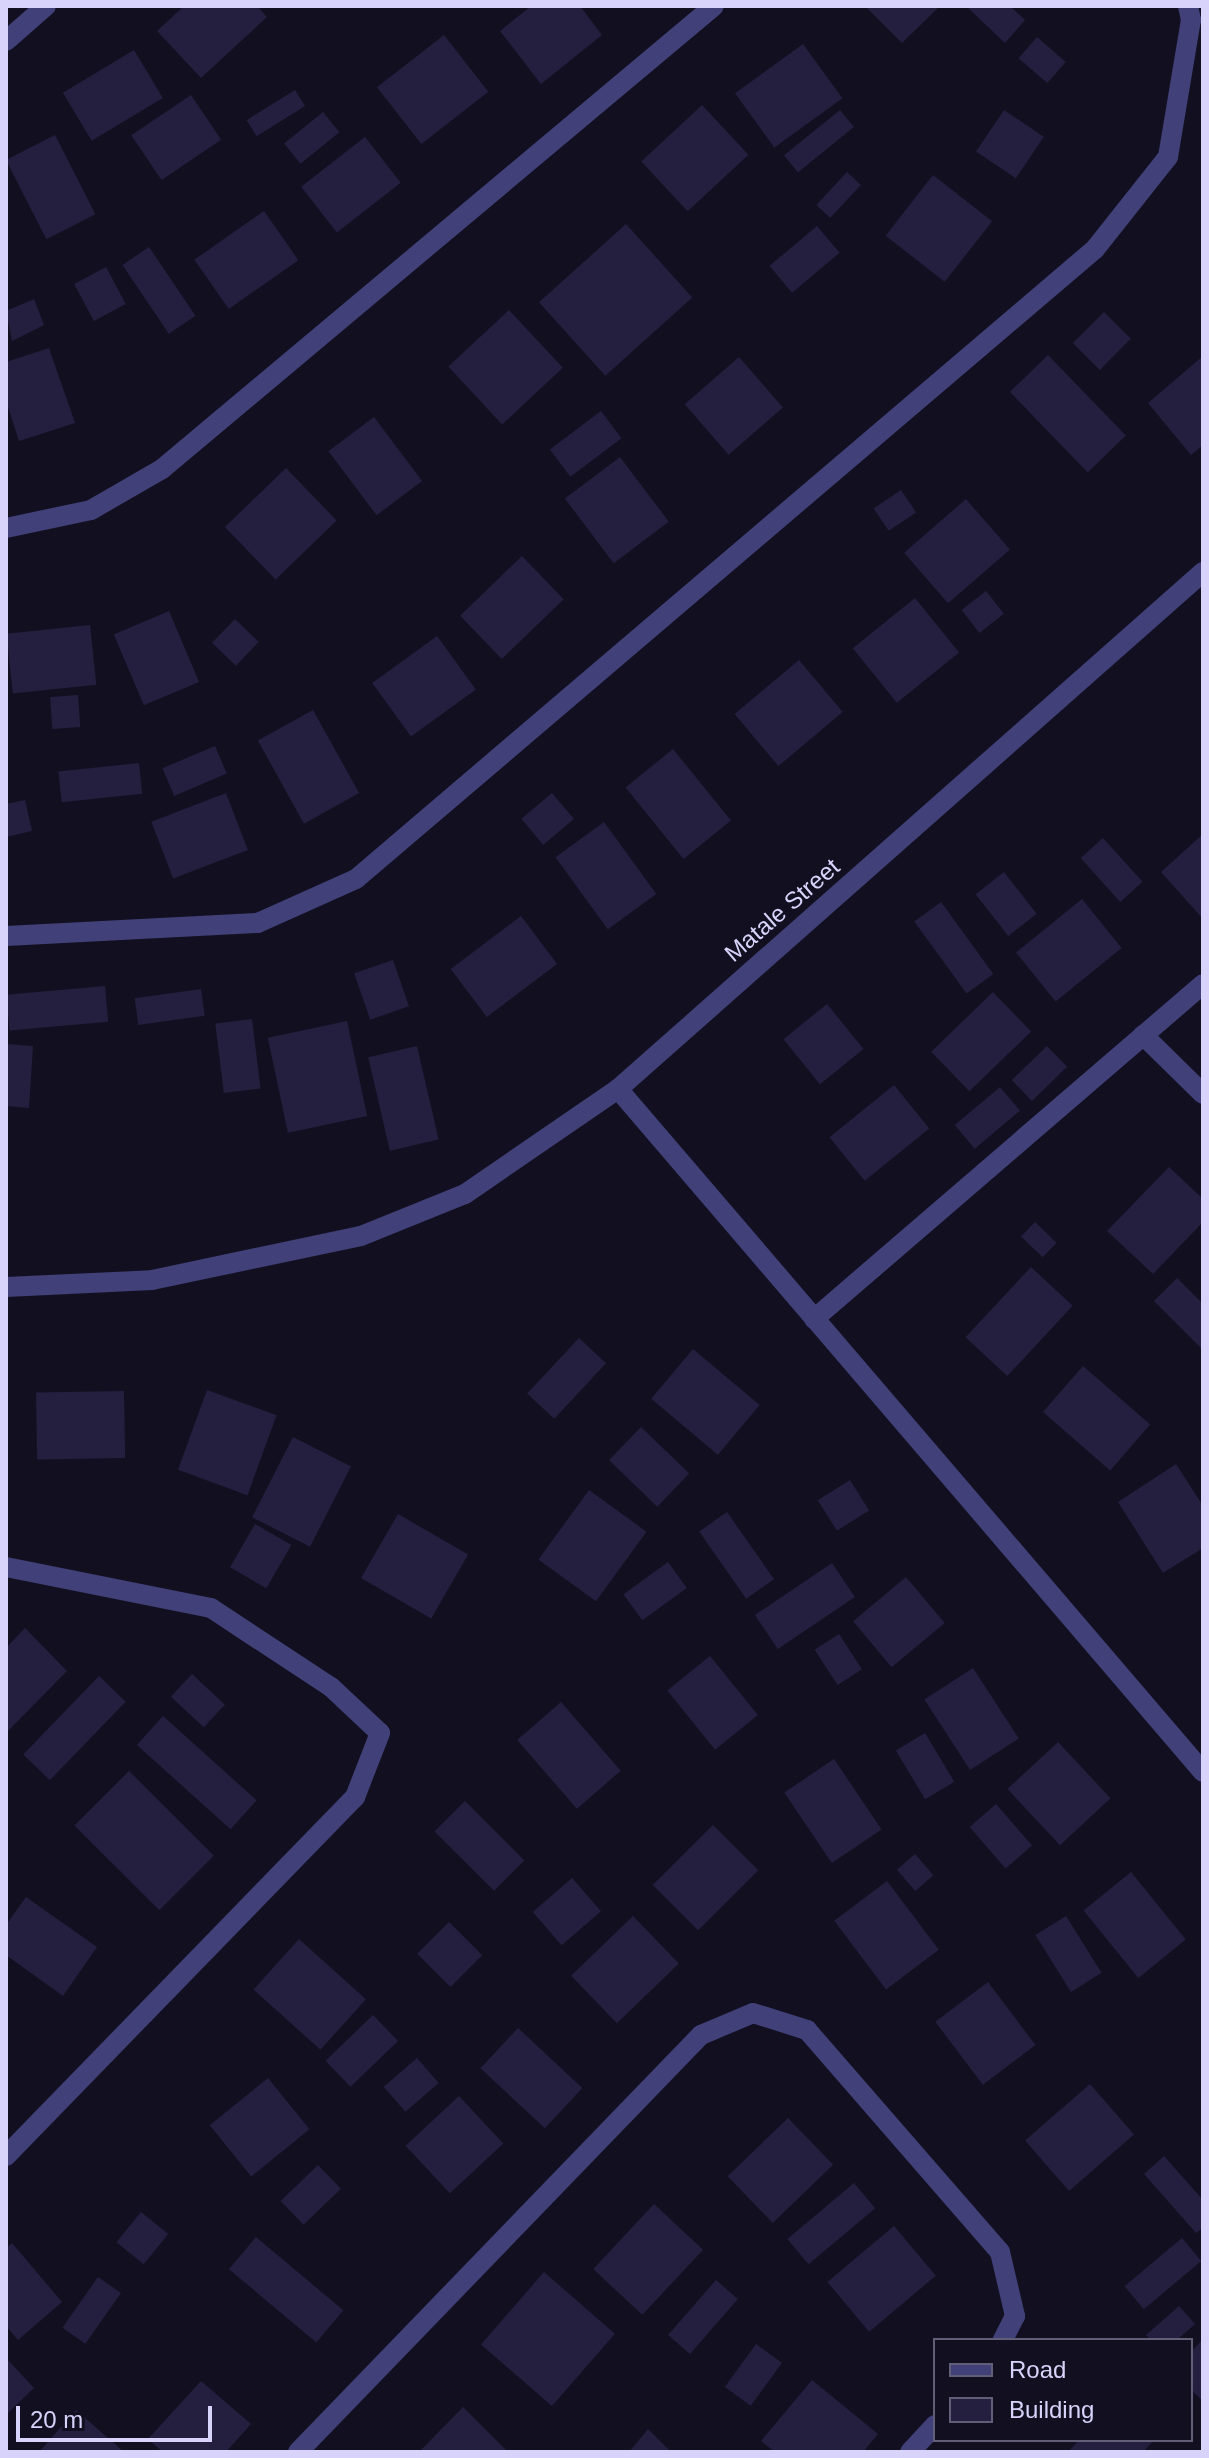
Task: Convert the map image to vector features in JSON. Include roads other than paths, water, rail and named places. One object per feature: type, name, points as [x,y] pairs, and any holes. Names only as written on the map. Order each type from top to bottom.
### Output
[{"type":"street","points":[[6,41],[46,6]]},
{"type":"street","points":[[6,528],[91,510],[162,469],[714,6]]},
{"type":"street","points":[[6,936],[258,923],[356,879],[1095,249],[1168,157],[1191,20],[1188,6]]},
{"type":"street","name":"Matale Street","points":[[6,1287],[152,1280],[361,1236],[465,1194],[618,1089],[1203,572]]},
{"type":"street","points":[[814,1319],[1203,984]]},
{"type":"street","points":[[1143,1035],[1203,1094]]},
{"type":"street","points":[[618,1089],[1203,1772]]},
{"type":"street","points":[[6,1567],[211,1608],[331,1687],[380,1733],[355,1797],[6,2156]]},
{"type":"street","points":[[298,2452],[701,2035],[753,2013],[807,2030],[1000,2252],[1015,2316],[1004,2338]]},
{"type":"street","points":[[910,2452],[933,2427]]}]
